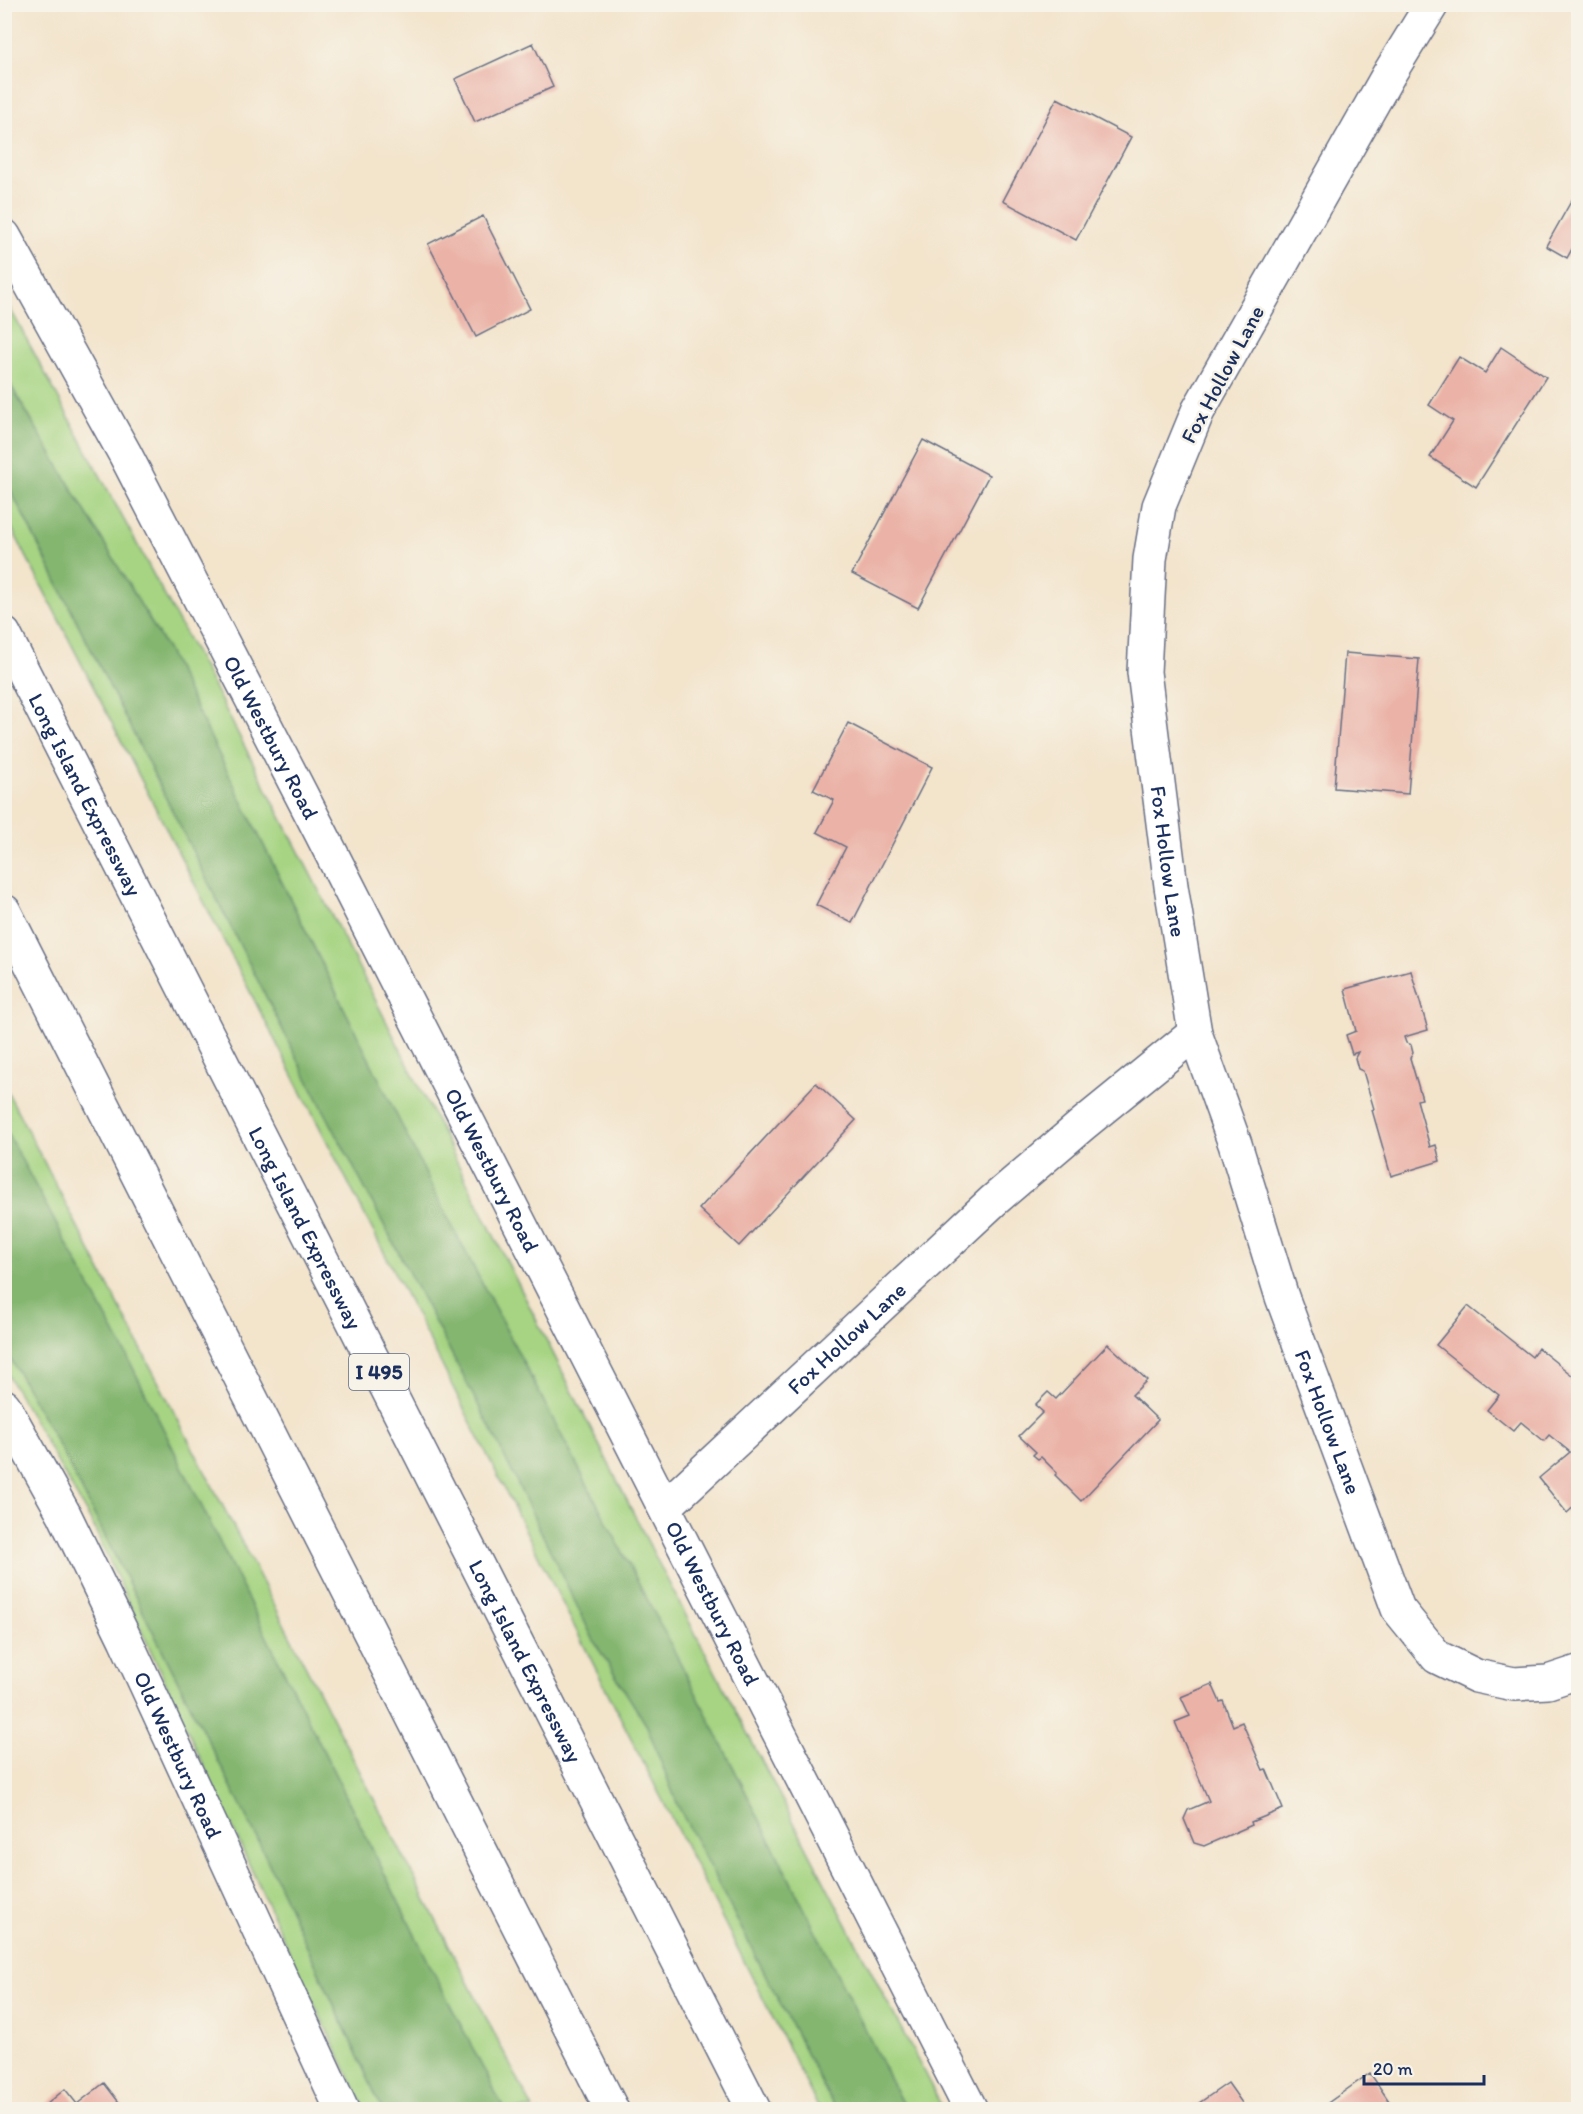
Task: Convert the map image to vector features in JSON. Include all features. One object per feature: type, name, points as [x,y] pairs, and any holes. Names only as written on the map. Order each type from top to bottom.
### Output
[{"type":"main road","name":"Fox Hollow Lane","points":[[1432,4],[1389,74],[1198,411],[1160,506],[1150,559],[1144,672],[1171,886],[1195,1033],[1235,1144],[1282,1297],[1398,1610],[1437,1657],[1476,1676],[1514,1684],[1548,1682],[1578,1672]]},
{"type":"main road","name":"Old Westbury Road","points":[[4,236],[125,454],[321,833],[971,2109]]},
{"type":"main road","name":"Long Island Expressway","points":[[4,634],[754,2109]]},
{"type":"main road","points":[[4,911],[612,2109]]},
{"type":"main road","name":"Fox Hollow Lane","points":[[665,1507],[993,1201],[1195,1033]]},
{"type":"main road","name":"Old Westbury Road","points":[[4,1406],[64,1514],[120,1629],[342,2109]]},
{"type":"green space","points":[[4,297],[215,689],[379,1007],[656,1558],[943,2109],[819,2109],[427,1336],[5,515]]},
{"type":"green space","points":[[4,374],[167,649],[438,1199],[693,1687],[905,2109],[835,2109],[678,1806],[647,1726],[595,1643],[495,1437],[308,1080],[5,479]]},
{"type":"green space","points":[[4,1085],[533,2109],[365,2109],[295,1964],[92,1523],[5,1370]]},
{"type":"green space","points":[[4,1127],[126,1354],[504,2109],[382,2109],[258,1840],[64,1455],[5,1349]]},
{"type":"building","points":[[533,43],[553,87],[475,122],[455,79]]},
{"type":"building","points":[[1057,98],[1131,137],[1076,240],[1003,201]]},
{"type":"building","points":[[1578,189],[1578,238],[1567,258],[1546,246]]},
{"type":"building","points":[[483,216],[530,309],[476,337],[428,244]]},
{"type":"building","points":[[1501,347],[1546,377],[1476,487],[1430,457],[1453,421],[1429,405],[1459,357],[1485,373]]},
{"type":"building","points":[[923,440],[989,475],[918,608],[852,574]]},
{"type":"building","points":[[1345,653],[1419,659],[1408,794],[1334,788]]},
{"type":"building","points":[[848,723],[932,767],[852,923],[816,905],[846,847],[817,832],[834,800],[813,790]]},
{"type":"building","points":[[1411,971],[1428,1030],[1404,1037],[1406,1043],[1411,1045],[1413,1053],[1410,1058],[1422,1099],[1417,1100],[1430,1147],[1436,1145],[1440,1161],[1391,1176],[1363,1071],[1358,1069],[1355,1058],[1358,1052],[1352,1054],[1346,1035],[1356,1031],[1345,989]]},
{"type":"building","points":[[816,1083],[856,1120],[739,1246],[699,1209]]},
{"type":"building","points":[[1468,1306],[1532,1357],[1538,1348],[1578,1380],[1578,1503],[1567,1513],[1539,1478],[1570,1452],[1549,1435],[1544,1441],[1521,1422],[1513,1431],[1487,1410],[1499,1395],[1436,1345]]},
{"type":"building","points":[[1108,1344],[1147,1380],[1132,1395],[1158,1420],[1081,1501],[1041,1457],[1038,1459],[1033,1455],[1036,1452],[1019,1436],[1043,1412],[1035,1405],[1048,1392],[1056,1399]]},
{"type":"building","points":[[1212,1684],[1220,1702],[1223,1701],[1233,1726],[1242,1722],[1283,1809],[1204,1846],[1194,1843],[1184,1819],[1188,1810],[1209,1801],[1175,1722],[1190,1716],[1181,1697]]},
{"type":"building","points":[[1370,2073],[1395,2110],[1318,2110]]},
{"type":"building","points":[[104,2083],[125,2110],[40,2110],[65,2089],[77,2104]]},
{"type":"building","points":[[1228,2083],[1247,2110],[1189,2110]]}]
